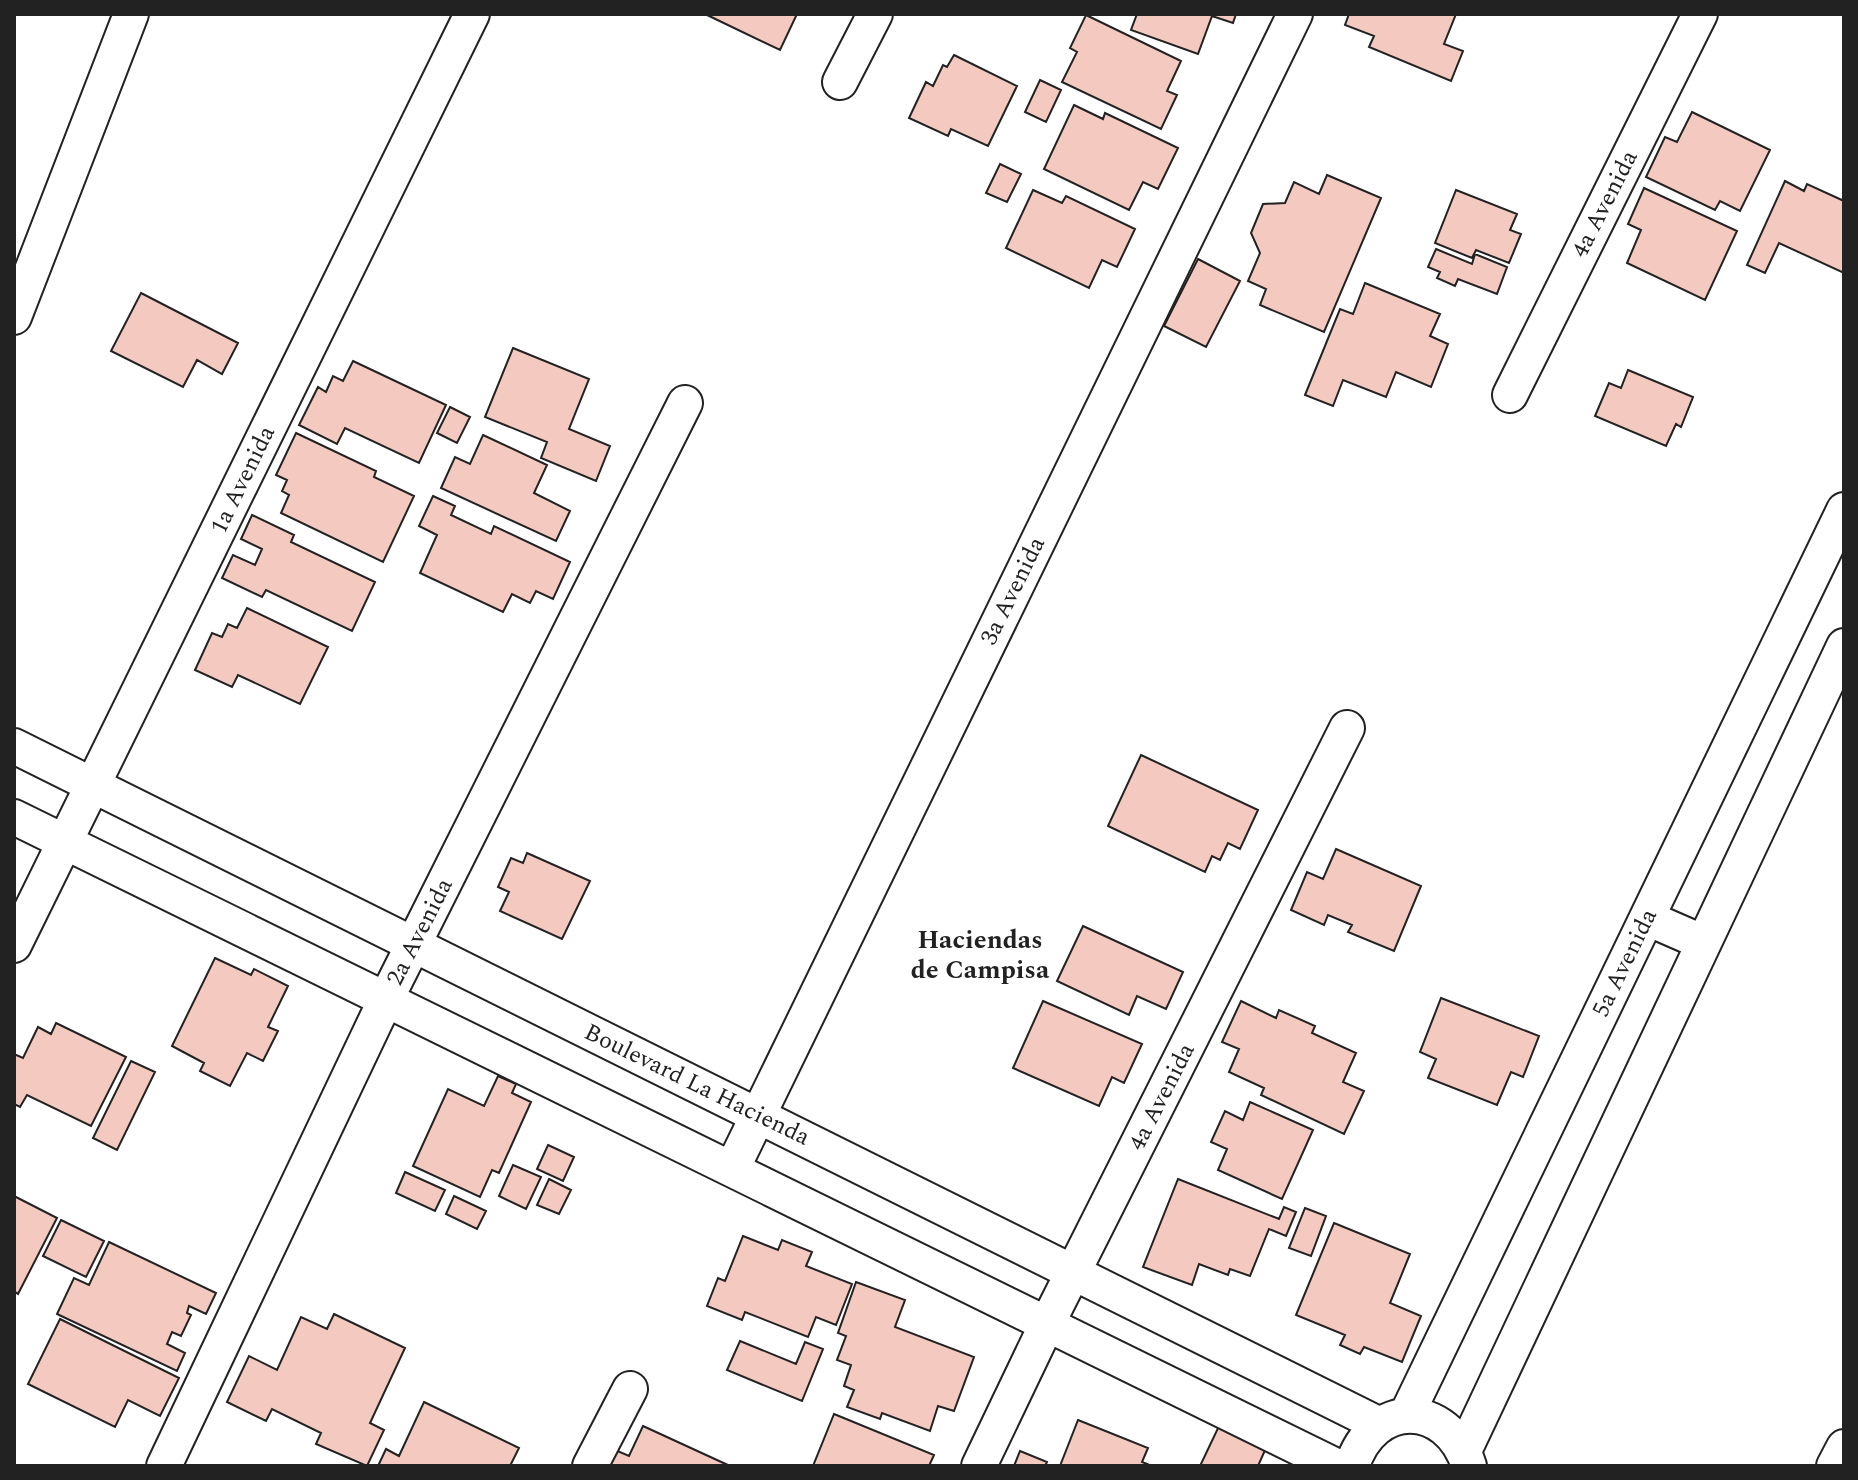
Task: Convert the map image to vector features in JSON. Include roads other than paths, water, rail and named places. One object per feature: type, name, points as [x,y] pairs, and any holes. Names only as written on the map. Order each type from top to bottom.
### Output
[{"type":"street","points":[[14,317],[131,14]]},
{"type":"street","name":"1a Avenida","points":[[14,945],[472,14]]},
{"type":"street","points":[[840,82],[875,14]]},
{"type":"street","name":"3a Avenida","points":[[732,1169],[1295,14]]},
{"type":"street","name":"4a Avenida","points":[[1510,395],[1700,14]]},
{"type":"street","name":"2a Avenida","points":[[164,1466],[386,999],[685,403]]},
{"type":"street","name":"5a Avenida","points":[[1352,1466],[1357,1450],[1367,1436],[1393,1420],[1647,918],[1844,510]]},
{"type":"street","points":[[1466,1458],[1702,942],[1844,646]]},
{"type":"street","name":"4a Avenida","points":[[979,1466],[1047,1324],[1347,728]]},
{"type":"street","name":"Boulevard La Hacienda","points":[[14,746],[1073,1272],[1393,1420],[1429,1418],[1456,1437],[1466,1458]]},
{"type":"street","points":[[14,817],[1336,1466]]},
{"type":"street","points":[[1647,918],[1702,942]]},
{"type":"street","points":[[590,1466],[630,1389]]},
{"type":"street","points":[[1834,1466],[1844,1447]]},
{"type":"district","name":"Haciendas de Campisa","points":[[980,955]]}]
